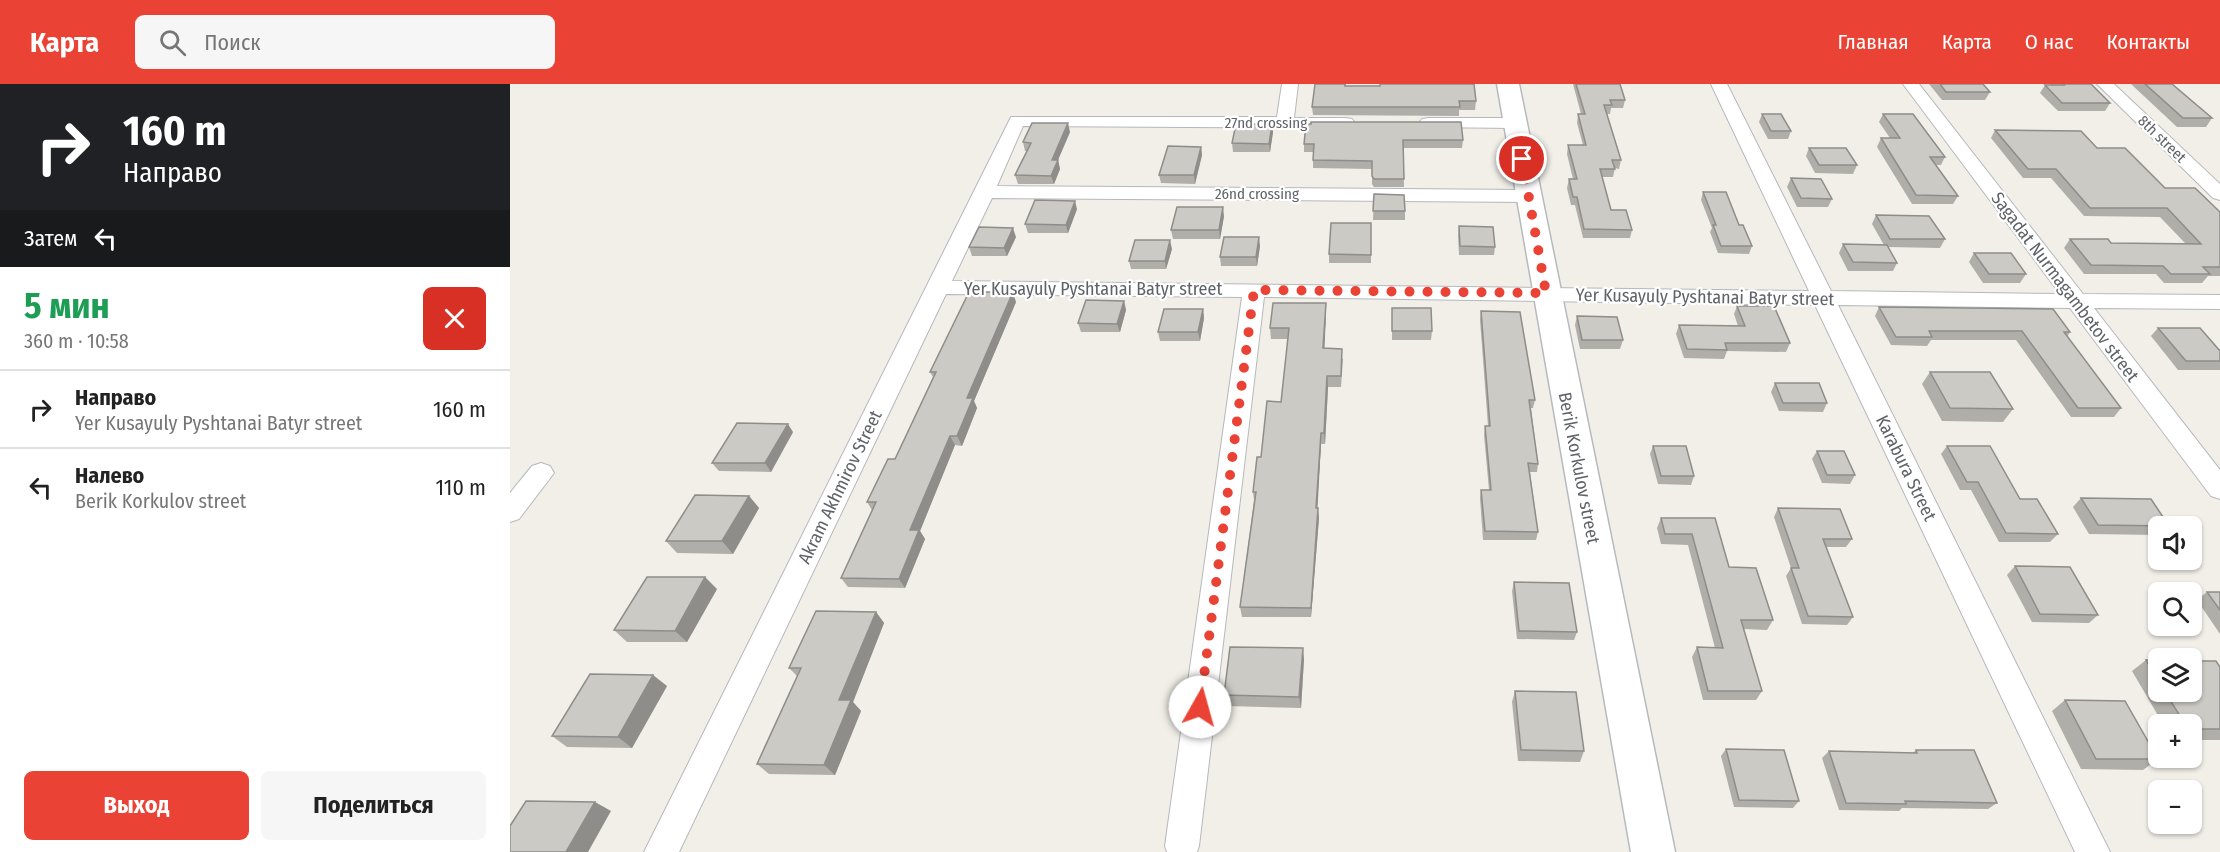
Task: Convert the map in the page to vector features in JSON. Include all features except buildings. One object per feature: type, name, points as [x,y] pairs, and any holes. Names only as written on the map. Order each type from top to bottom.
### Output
[{"type":"street","points":[[1285,123],[1290,84]]},
{"type":"street","name":"Berik Korkulov street","points":[[1508,84],[1653,852]]},
{"type":"street","name":"Karabura Street","points":[[1719,84],[2093,852]]},
{"type":"street","name":"Sagadat Nurmagambetov street","points":[[1911,84],[2220,489]]},
{"type":"street","name":"8th street","points":[[2104,84],[2220,194]]},
{"type":"street","name":"27nd crossing","points":[[1017,120],[1365,123]]},
{"type":"street","name":"Akram Akhmirov Street","points":[[661,852],[985,192],[1017,120]]},
{"type":"street","points":[[1411,123],[1515,123]]},
{"type":"street","name":"26nd crossing","points":[[985,192],[1529,196]]},
{"type":"street","name":"Yer Kusayuly Pyshtanai Batyr street","points":[[938,287],[1546,293],[1824,300],[2220,302]]},
{"type":"street","points":[[1182,846],[1254,290]]},
{"type":"street","points":[[510,512],[540,473]]},
{"type":"route","points":[[1200,707],[1254,290],[1546,293],[1522,159]]}]
